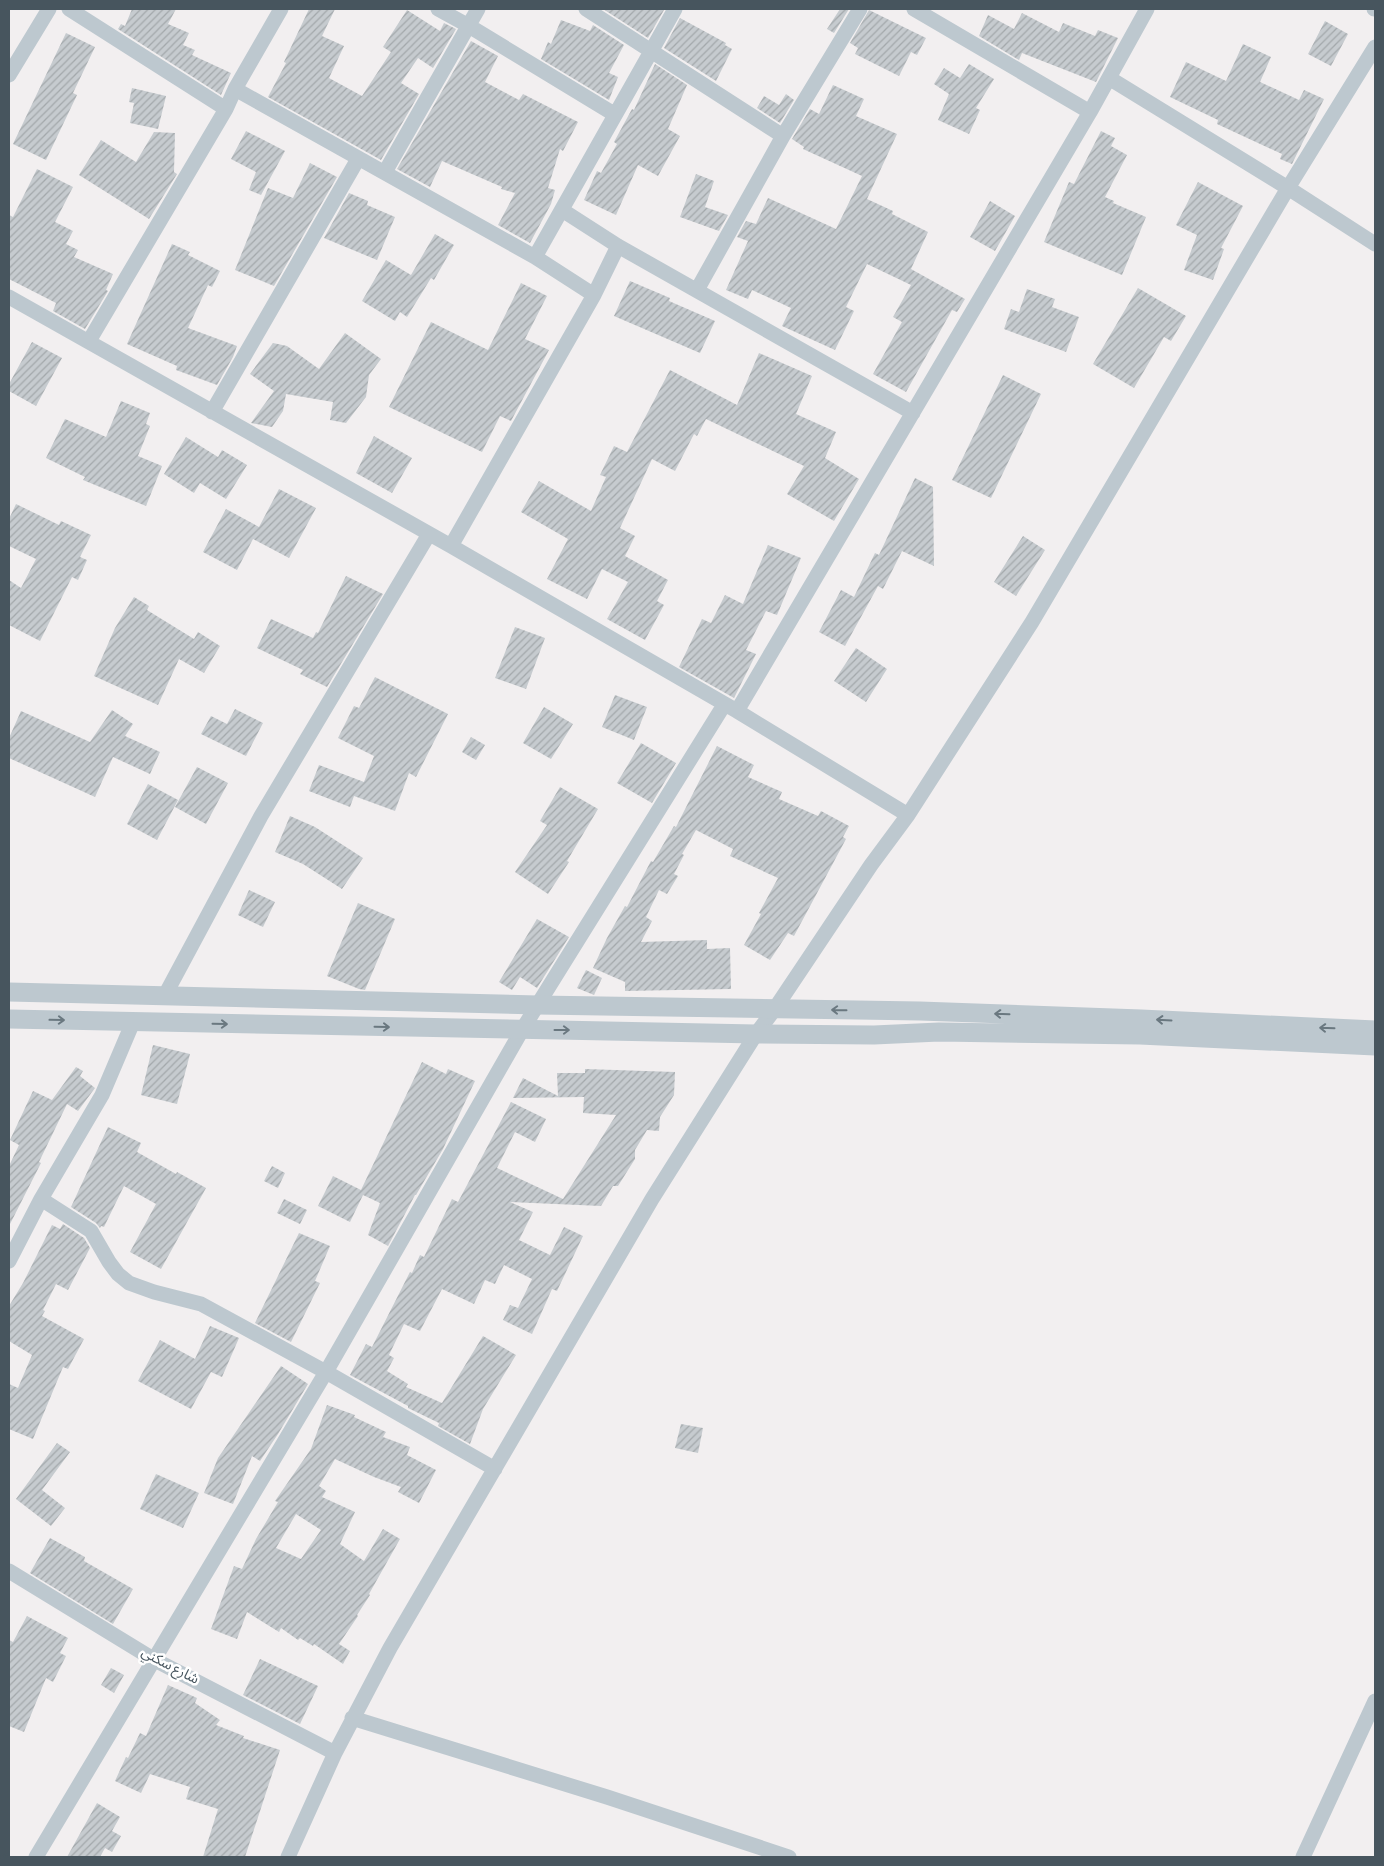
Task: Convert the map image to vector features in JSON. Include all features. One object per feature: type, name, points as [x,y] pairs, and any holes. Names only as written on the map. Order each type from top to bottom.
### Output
[{"type":"street","points":[[9,75],[49,9]]},
{"type":"street","points":[[68,9],[226,109]]},
{"type":"street","points":[[89,341],[226,109],[235,89],[281,9]]},
{"type":"street","points":[[438,9],[614,114]]},
{"type":"street","points":[[385,172],[478,9]]},
{"type":"street","points":[[586,9],[783,136]]},
{"type":"street","points":[[535,257],[650,50],[675,9]]},
{"type":"street","points":[[697,290],[783,136],[860,9]]},
{"type":"street","points":[[914,9],[1090,112]]},
{"type":"street","points":[[36,1857],[326,1372],[522,1030],[731,708],[913,413],[1090,112],[1147,9]]},
{"type":"street","points":[[288,1857],[352,1718],[390,1648],[652,1199],[756,1034],[871,865],[908,815],[1032,622],[1288,188],[1375,46]]},
{"type":"street","points":[[1108,78],[1288,188],[1375,244]]},
{"type":"street","points":[[235,89],[535,257],[594,295]]},
{"type":"street","points":[[212,412],[358,159]]},
{"type":"street","points":[[562,210],[618,246],[913,413]]},
{"type":"street","points":[[451,546],[594,295],[618,246]]},
{"type":"street","points":[[9,297],[451,546],[731,708],[908,815]]},
{"type":"street","points":[[164,996],[261,816],[429,534]]},
{"type":"street","points":[[9,992],[774,1010],[920,1011],[1141,1018],[1375,1030]]},
{"type":"street","points":[[9,1019],[756,1034],[874,1035],[939,1032],[1130,1035],[1375,1046]]},
{"type":"street","points":[[9,1261],[41,1199],[102,1095],[133,1022]]},
{"type":"street","points":[[41,1199],[90,1231],[114,1268],[129,1283],[154,1292],[201,1304],[326,1372],[495,1469]]},
{"type":"street","name":"شارع سكني","points":[[9,1571],[154,1659],[335,1753]]},
{"type":"street","points":[[1303,1857],[1375,1701]]},
{"type":"street","points":[[352,1718],[607,1797],[789,1857]]},
{"type":"building","points":[[132,9],[176,9],[168,24],[189,33],[183,45],[195,50],[192,55],[231,73],[221,95],[118,29],[121,24],[125,26]]},
{"type":"building","points":[[309,9],[335,9],[322,36],[344,46],[329,78],[362,96],[391,52],[383,47],[407,10],[440,31],[444,23],[456,29],[433,68],[418,58],[401,83],[419,94],[381,160],[268,97],[286,63],[284,62]]},
{"type":"building","points":[[603,9],[662,9],[664,10],[648,38]]},
{"type":"building","points":[[840,9],[849,9],[834,33],[827,29]]},
{"type":"building","points":[[869,10],[926,38],[917,55],[911,52],[899,76],[855,54],[858,48],[850,43]]},
{"type":"building","points":[[1022,13],[1059,32],[1063,23],[1095,36],[1098,30],[1118,38],[1096,82],[1022,53],[1019,60],[979,36],[988,15],[1014,29]]},
{"type":"building","points":[[680,18],[726,43],[725,45],[732,49],[716,81],[664,48]]},
{"type":"building","points":[[561,20],[590,31],[593,25],[624,45],[609,73],[618,77],[609,100],[541,59],[548,42],[551,44]]},
{"type":"building","points":[[1325,21],[1348,34],[1331,66],[1308,54]]},
{"type":"building","points":[[66,33],[95,47],[73,93],[77,95],[46,160],[13,144]]},
{"type":"building","points":[[471,41],[498,56],[485,82],[519,100],[523,94],[578,122],[563,151],[560,149],[548,188],[555,190],[551,204],[530,243],[498,225],[515,193],[501,189],[502,187],[442,161],[430,187],[397,169]]},
{"type":"building","points":[[1243,44],[1271,57],[1260,82],[1299,100],[1304,90],[1324,99],[1292,164],[1280,159],[1282,154],[1217,124],[1218,120],[1170,97],[1186,62],[1226,81]]},
{"type":"building","points":[[655,64],[687,85],[668,129],[680,136],[658,176],[638,165],[616,215],[584,200],[597,171],[601,173],[617,144],[614,142],[632,109],[634,110]]},
{"type":"building","points":[[969,64],[994,79],[976,108],[980,110],[969,134],[938,120],[949,94],[934,84],[944,68],[960,78]]},
{"type":"building","points":[[833,85],[864,99],[856,116],[897,134],[867,199],[893,211],[892,214],[928,232],[911,269],[965,299],[957,312],[952,310],[906,392],[873,374],[902,322],[893,317],[911,285],[867,264],[846,307],[854,311],[835,350],[782,326],[791,308],[752,290],[748,299],[726,290],[748,241],[737,237],[746,221],[756,224],[768,198],[836,229],[862,176],[803,149],[804,147],[792,139],[810,109],[819,114]]},
{"type":"building","points":[[132,88],[166,96],[158,129],[130,123],[134,103],[129,102]]},
{"type":"building","points":[[786,94],[794,100],[780,123],[757,108],[764,96],[779,105]]},
{"type":"building","points":[[246,131],[285,151],[261,195],[249,190],[256,172],[231,159]]},
{"type":"building","points":[[1101,131],[1115,138],[1111,146],[1127,155],[1105,197],[1114,201],[1113,203],[1146,217],[1122,275],[1044,242],[1069,182],[1074,184]]},
{"type":"building","points":[[154,132],[175,133],[174,172],[177,174],[149,219],[79,175],[101,140],[136,162]]},
{"type":"building","points":[[310,163],[337,177],[274,286],[235,270],[268,188],[293,198]]},
{"type":"building","points":[[37,169],[73,187],[55,222],[73,231],[66,244],[78,250],[74,257],[113,274],[106,290],[108,291],[85,329],[53,311],[56,303],[9,279],[9,215],[13,217]]},
{"type":"building","points":[[696,174],[714,181],[705,207],[728,215],[719,231],[680,217]]},
{"type":"building","points":[[1198,182],[1243,206],[1221,248],[1224,249],[1213,280],[1184,270],[1197,235],[1176,225]]},
{"type":"building","points":[[349,193],[368,201],[367,205],[395,217],[377,260],[324,238]]},
{"type":"building","points":[[990,201],[1015,216],[995,251],[970,237]]},
{"type":"building","points":[[435,234],[454,245],[434,280],[431,278],[407,317],[400,312],[395,321],[362,301],[386,260],[411,275]]},
{"type":"building","points":[[172,244],[190,252],[188,255],[220,271],[212,287],[208,285],[188,328],[237,346],[217,385],[176,370],[177,366],[127,344]]},
{"type":"building","points":[[630,281],[670,298],[669,301],[715,321],[700,353],[614,316]]},
{"type":"building","points":[[521,283],[547,296],[525,339],[549,350],[511,421],[500,416],[482,452],[389,407],[431,322],[488,350]]},
{"type":"building","points":[[1138,288],[1186,316],[1171,341],[1164,337],[1134,388],[1093,364]]},
{"type":"building","points":[[1027,289],[1055,299],[1052,307],[1079,317],[1066,352],[1004,329],[1011,309],[1019,312]]},
{"type":"building","points":[[345,333],[381,359],[369,375],[366,397],[346,423],[330,420],[333,402],[286,394],[283,411],[272,427],[251,423],[274,391],[250,374],[273,343],[287,346],[319,369]]},
{"type":"building","points":[[32,342],[62,358],[36,406],[9,391],[9,384]]},
{"type":"building","points":[[759,353],[812,376],[796,414],[836,432],[825,458],[859,479],[834,521],[787,494],[804,466],[706,419],[697,436],[694,434],[675,471],[652,459],[620,528],[635,536],[625,556],[668,580],[657,601],[664,605],[645,640],[607,619],[628,582],[602,569],[587,599],[547,579],[568,539],[521,512],[539,481],[591,511],[606,477],[600,475],[614,446],[627,452],[670,370],[737,405]]},
{"type":"building","points":[[1003,375],[1041,394],[991,498],[952,480]]},
{"type":"building","points":[[121,401],[150,413],[146,424],[150,426],[138,456],[162,466],[146,506],[83,480],[85,477],[46,458],[65,419],[106,437]]},
{"type":"building","points":[[374,436],[412,458],[392,493],[356,473]]},
{"type":"building","points":[[186,437],[218,457],[222,450],[247,465],[226,499],[200,483],[194,493],[164,474]]},
{"type":"building","points":[[915,478],[933,487],[934,566],[902,551],[883,589],[878,586],[845,646],[819,632],[841,590],[854,597],[875,553],[879,555]]},
{"type":"building","points":[[279,489],[316,508],[289,558],[253,539],[237,570],[203,552],[226,509],[259,527]]},
{"type":"building","points":[[16,504],[59,525],[61,521],[91,535],[80,557],[87,560],[78,580],[72,577],[40,641],[9,625],[9,580],[21,588],[36,559],[9,546],[9,519]]},
{"type":"building","points":[[1023,536],[1045,550],[1016,596],[994,582]]},
{"type":"building","points":[[768,545],[801,558],[777,615],[766,611],[746,650],[756,654],[734,698],[679,667],[702,619],[711,623],[725,595],[743,604]]},
{"type":"building","points":[[346,576],[383,594],[327,687],[300,674],[303,670],[257,648],[271,619],[313,638],[316,632],[318,633]]},
{"type":"building","points":[[134,597],[149,606],[147,610],[194,639],[198,632],[220,646],[204,673],[179,659],[158,705],[94,676],[115,628]]},
{"type":"building","points":[[515,627],[545,638],[526,689],[495,678]]},
{"type":"building","points":[[856,648],[887,669],[866,702],[834,681]]},
{"type":"building","points":[[375,677],[448,714],[416,777],[409,773],[395,811],[354,796],[350,807],[309,791],[319,765],[364,782],[374,756],[338,738],[354,706],[359,708]]},
{"type":"building","points":[[615,695],[647,707],[634,740],[602,727]]},
{"type":"building","points":[[544,707],[573,724],[551,759],[523,743]]},
{"type":"building","points":[[235,709],[263,723],[246,756],[201,734],[211,716],[227,724]]},
{"type":"building","points":[[112,710],[133,724],[125,736],[160,752],[150,774],[113,757],[95,797],[9,758],[9,738],[21,711],[90,742]]},
{"type":"building","points":[[471,737],[485,745],[476,760],[462,752]]},
{"type":"building","points":[[641,743],[676,763],[652,803],[617,783]]},
{"type":"building","points":[[717,746],[754,765],[748,777],[782,792],[779,799],[818,816],[821,811],[849,826],[843,837],[846,839],[794,936],[788,933],[770,960],[744,945],[778,878],[730,856],[733,849],[696,830],[682,854],[684,855],[674,874],[678,876],[667,894],[659,890],[646,917],[652,921],[641,942],[707,940],[707,949],[730,948],[731,989],[625,991],[625,982],[593,968],[607,938],[625,906],[627,907],[651,861],[653,862],[674,826],[676,827]]},
{"type":"building","points":[[197,767],[228,783],[206,824],[175,807]]},
{"type":"building","points":[[148,784],[178,800],[157,840],[127,824]]},
{"type":"building","points":[[560,787],[598,809],[567,861],[569,862],[548,894],[515,872],[547,825],[540,821]]},
{"type":"building","points":[[290,816],[315,827],[363,858],[342,889],[303,864],[275,852]]},
{"type":"building","points":[[249,890],[275,902],[263,927],[238,915]]},
{"type":"building","points":[[358,903],[395,919],[365,990],[327,976]]},
{"type":"building","points":[[537,919],[569,937],[537,988],[520,977],[512,990],[499,982]]},
{"type":"building","points":[[586,970],[602,978],[594,995],[577,988]]},
{"type":"building","points":[[153,1045],[190,1054],[177,1104],[141,1095]]},
{"type":"building","points":[[422,1062],[446,1074],[448,1069],[475,1081],[443,1149],[415,1195],[388,1246],[368,1235],[380,1203],[363,1195],[350,1222],[318,1206],[333,1176],[361,1190]]},
{"type":"building","points":[[76,1067],[83,1071],[80,1076],[95,1088],[78,1111],[67,1104],[39,1162],[41,1163],[9,1226],[9,1166],[19,1145],[10,1140],[33,1091],[52,1100]]},
{"type":"building","points":[[585,1069],[675,1072],[674,1095],[660,1117],[659,1131],[647,1130],[635,1150],[635,1159],[618,1186],[613,1186],[601,1206],[510,1202],[533,1212],[519,1240],[550,1255],[564,1227],[583,1236],[557,1291],[552,1289],[532,1334],[503,1320],[510,1305],[518,1308],[532,1279],[504,1265],[495,1284],[485,1280],[474,1304],[442,1289],[420,1331],[404,1324],[389,1355],[394,1358],[387,1371],[408,1384],[406,1387],[442,1403],[483,1336],[516,1355],[483,1409],[470,1444],[438,1426],[439,1423],[408,1408],[408,1406],[350,1375],[366,1344],[372,1347],[410,1272],[412,1273],[420,1255],[424,1257],[452,1199],[458,1202],[511,1102],[546,1119],[535,1142],[515,1132],[497,1168],[563,1199],[616,1115],[583,1113],[584,1097],[513,1098],[523,1078],[558,1096],[557,1073],[585,1073]]},
{"type":"building","points":[[108,1127],[141,1143],[137,1152],[206,1188],[161,1269],[130,1252],[156,1204],[124,1186],[104,1227],[101,1226],[100,1228],[96,1223],[71,1207]]},
{"type":"building","points":[[272,1166],[285,1173],[278,1188],[264,1181]]},
{"type":"building","points":[[284,1199],[307,1210],[300,1224],[277,1213]]},
{"type":"building","points":[[63,1224],[84,1238],[90,1248],[68,1290],[56,1284],[42,1316],[84,1339],[68,1369],[63,1367],[33,1439],[9,1429],[9,1384],[18,1388],[32,1355],[9,1341],[9,1306],[23,1283],[52,1225],[60,1229]]},
{"type":"building","points":[[299,1233],[330,1246],[315,1281],[320,1283],[291,1342],[255,1323]]},
{"type":"building","points":[[210,1326],[239,1338],[222,1377],[211,1372],[191,1409],[138,1381],[160,1340],[195,1359]]},
{"type":"building","points":[[281,1366],[308,1384],[278,1434],[260,1461],[252,1456],[233,1504],[204,1493],[218,1458]]},
{"type":"building","points":[[327,1405],[355,1415],[354,1417],[386,1432],[383,1437],[410,1447],[407,1455],[436,1470],[419,1503],[398,1492],[401,1487],[335,1459],[319,1486],[326,1491],[322,1497],[355,1512],[340,1544],[364,1561],[383,1529],[400,1539],[358,1616],[339,1644],[350,1651],[343,1664],[314,1644],[313,1646],[300,1638],[298,1640],[281,1628],[279,1632],[247,1612],[237,1639],[211,1629],[234,1566],[242,1569],[256,1539],[278,1502],[275,1501],[311,1449]],"holes":[[[296,1514],[321,1530],[301,1559],[276,1548]]]},
{"type":"building","points":[[681,1424],[703,1428],[698,1453],[675,1448]]},
{"type":"building","points":[[57,1443],[70,1452],[42,1490],[65,1508],[51,1526],[16,1499]]},
{"type":"building","points":[[156,1474],[199,1493],[183,1528],[140,1509]]},
{"type":"building","points":[[50,1538],[85,1557],[84,1561],[133,1589],[113,1624],[30,1573]]},
{"type":"building","points":[[27,1616],[68,1638],[60,1653],[66,1656],[53,1682],[46,1678],[24,1732],[9,1726],[9,1640],[13,1642]]},
{"type":"building","points":[[260,1659],[318,1686],[300,1724],[243,1695]]},
{"type":"building","points":[[111,1668],[124,1675],[114,1693],[101,1685]]},
{"type":"building","points":[[168,1685],[197,1698],[195,1703],[220,1720],[216,1725],[244,1736],[243,1738],[280,1750],[245,1857],[203,1857],[218,1809],[186,1799],[190,1787],[150,1774],[141,1793],[115,1781],[140,1733],[146,1736]]},
{"type":"building","points":[[97,1803],[120,1817],[112,1831],[121,1836],[112,1852],[105,1848],[100,1857],[67,1857]]}]
